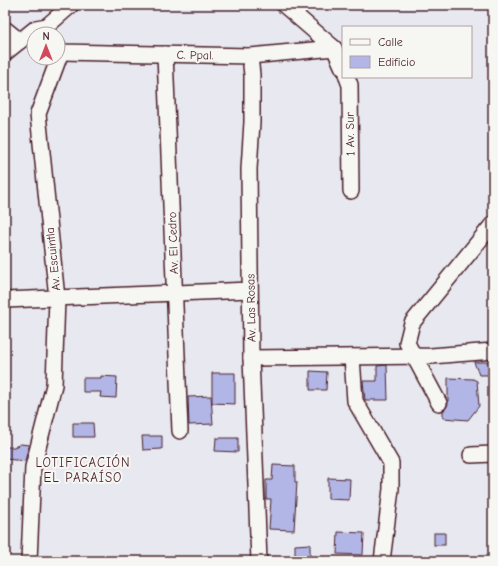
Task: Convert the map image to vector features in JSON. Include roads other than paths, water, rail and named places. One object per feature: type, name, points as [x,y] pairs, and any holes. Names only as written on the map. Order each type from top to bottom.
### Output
[{"type":"street","points":[[53,26],[71,5]]},
{"type":"street","points":[[284,5],[334,48],[342,66]]},
{"type":"street","points":[[5,30],[20,41]]},
{"type":"street","points":[[5,53],[26,36]]},
{"type":"street","name":"C. Ppal.","points":[[66,49],[250,56],[334,48]]},
{"type":"street","name":"Av. El Cedro","points":[[165,54],[180,431]]},
{"type":"street","name":"Av. Las Rosas","points":[[250,56],[252,75],[252,122],[249,169],[251,358],[259,561]]},
{"type":"street","name":"Av. Escuintla","points":[[29,561],[33,467],[54,385],[57,298],[38,114],[54,66]]},
{"type":"street","name":"1 Av. Sur","points":[[347,78],[350,85],[351,191]]},
{"type":"street","points":[[439,402],[407,343],[412,323],[493,224]]},
{"type":"street","points":[[5,300],[250,290]]},
{"type":"street","points":[[251,358],[414,356],[493,350]]},
{"type":"street","points":[[352,357],[355,401],[391,463],[391,490],[382,561]]},
{"type":"street","points":[[470,455],[493,454]]},
{"type":"district","name":"LOTIFICACIÓN EL PARAÍSO","points":[[83,470]]}]
